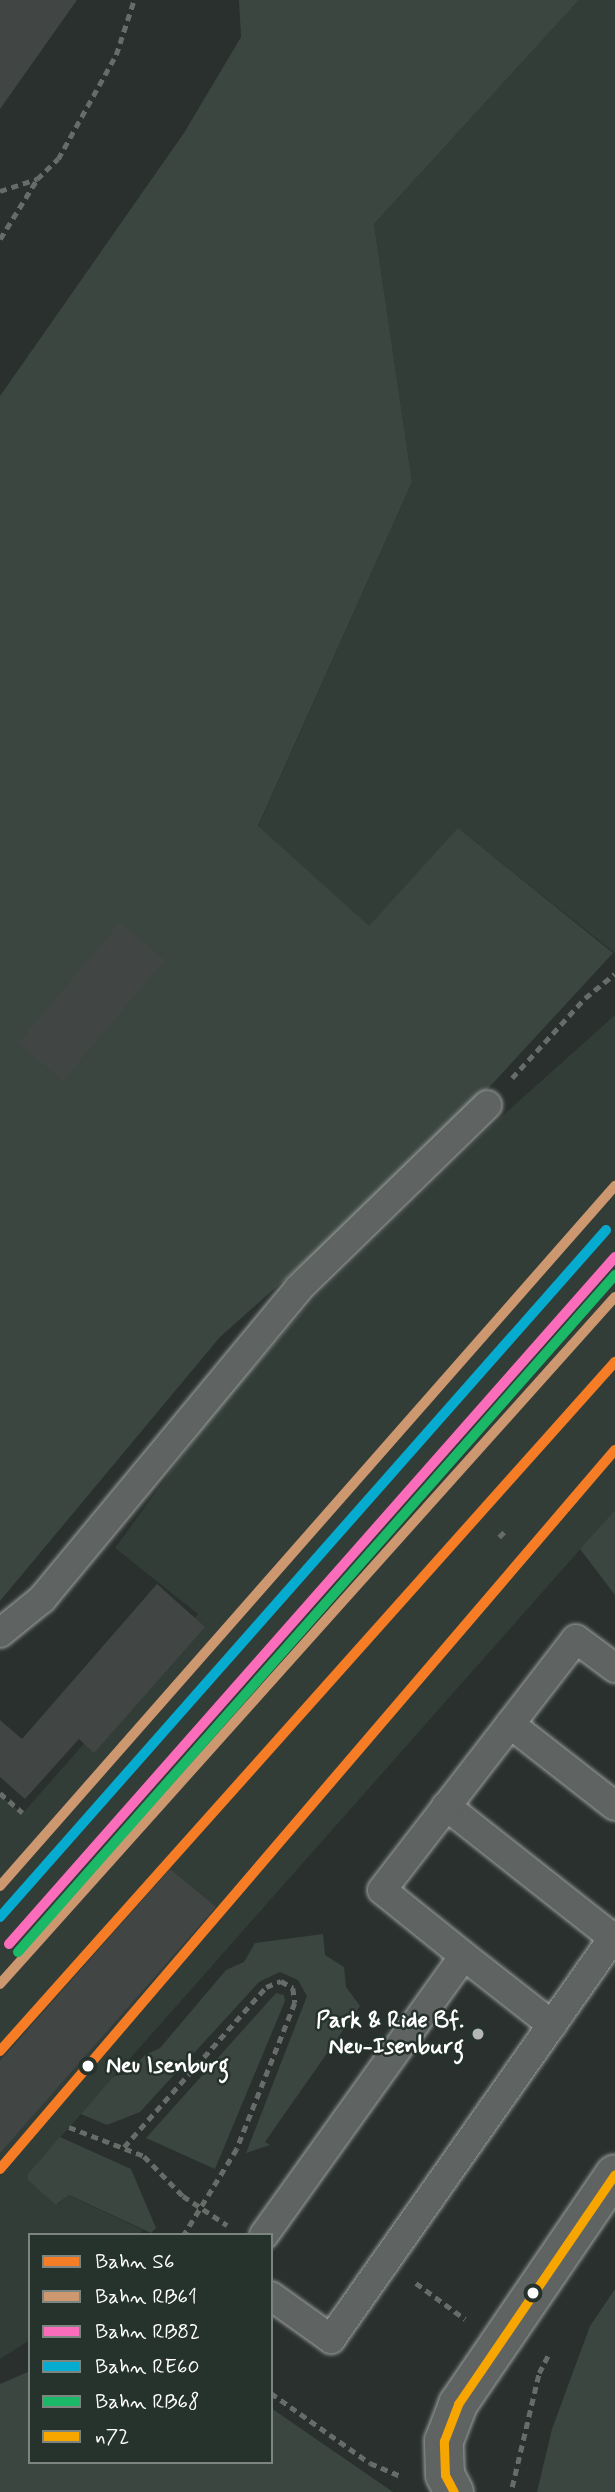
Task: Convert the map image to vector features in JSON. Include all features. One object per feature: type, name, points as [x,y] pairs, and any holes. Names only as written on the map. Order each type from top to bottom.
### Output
[{"type":"street","points":[[454,2492],[445,2475],[444,2441],[458,2404],[615,2174]]},
{"type":"lane","points":[[0,1633],[42,1599],[298,1289],[487,1105]]},
{"type":"lane","points":[[552,2025],[382,1890],[576,1639],[615,1668]]},
{"type":"lane","points":[[510,1724],[615,1806]]},
{"type":"lane","points":[[273,2297],[331,2339],[614,1936],[446,1805]]},
{"type":"lane","points":[[265,2233],[464,1956]]},
{"type":"path","points":[[0,239],[37,179],[58,159],[116,55],[134,0]]},
{"type":"path","points":[[0,191],[37,179]]},
{"type":"path","points":[[487,1105],[585,998],[615,974]]},
{"type":"path","points":[[499,1538],[507,1529]]},
{"type":"path","points":[[0,1793],[23,1813]]},
{"type":"path","points":[[124,2147],[266,1987],[281,1981],[293,1988],[295,2003],[237,2150],[203,2210],[186,2233]]},
{"type":"path","points":[[69,2127],[144,2155],[203,2210],[224,2224]]},
{"type":"path","points":[[512,2487],[540,2373],[552,2348]]},
{"type":"path","points":[[273,2394],[370,2463],[412,2481]]},
{"type":"shaded area","points":[[239,0],[579,0],[374,224],[412,482],[258,826],[369,926],[458,828],[613,953],[435,1146],[220,1337],[0,1601],[0,396],[184,133],[241,37]]},
{"type":"shaded area","points":[[579,0],[615,0],[615,953],[459,829],[369,927],[258,827],[412,482],[374,224]]},
{"type":"shaded area","points":[[615,1015],[615,1510],[27,2175],[59,2204],[68,2195],[143,2230],[140,2233],[28,2233],[28,2341],[0,2359],[0,1796],[23,1813],[198,1614],[115,1548],[215,1411],[317,1295],[489,1128]]},
{"type":"shaded area","points":[[615,1510],[615,1595],[580,1549]]},
{"type":"shaded area","points":[[323,1934],[325,1955],[344,1967],[346,1987],[360,2006],[265,2142],[270,2145],[246,2153],[307,1996],[298,1980],[280,1972],[259,1982],[140,2112],[107,2125],[81,2114],[114,2076],[127,2074],[145,2055],[160,2048],[226,1970],[244,1962],[255,1943]]},
{"type":"shaded area","points":[[276,1993],[284,1995],[285,2001],[215,2169],[146,2138]]},
{"type":"shaded area","points":[[60,2137],[131,2169],[156,2228],[151,2233],[69,2195],[56,2205],[28,2180],[27,2175]]},
{"type":"shaded area","points":[[615,2289],[615,2492],[537,2492],[552,2429],[590,2326]]},
{"type":"shaded area","points":[[28,2372],[28,2464],[273,2464],[273,2409],[393,2492],[0,2492],[0,2384]]},
{"type":"building","points":[[0,0],[77,0],[0,109]]},
{"type":"building","points":[[120,922],[165,960],[63,1081],[18,1043]]},
{"type":"building","points":[[157,1584],[205,1627],[94,1753],[79,1739],[25,1799],[0,1777],[0,1720],[22,1739]]},
{"type":"building","points":[[170,1869],[216,1907],[0,2153],[0,2061]]},
{"type":"rail line","name":"RB61","points":[[0,1886],[615,1186]]},
{"type":"rail line","name":"RE60","points":[[0,1917],[606,1230]]},
{"type":"rail line","name":"RB82","points":[[9,1944],[615,1257]]},
{"type":"rail line","name":"RB68","points":[[18,1952],[615,1275]]},
{"type":"rail line","name":"RB61","points":[[0,1984],[615,1297]]},
{"type":"rail line","name":"S6","points":[[0,2051],[615,1362]]},
{"type":"rail line","name":"S6","points":[[0,2169],[615,1450]]},
{"type":"transit line","name":"n72","points":[[454,2492],[445,2475],[444,2441],[458,2404],[615,2174]]},
{"type":"place","name":"Park & Ride Bf. Neu-Isenburg","points":[[478,2034]]},
{"type":"place","name":"Neu Isenburg","points":[[88,2066]]}]
